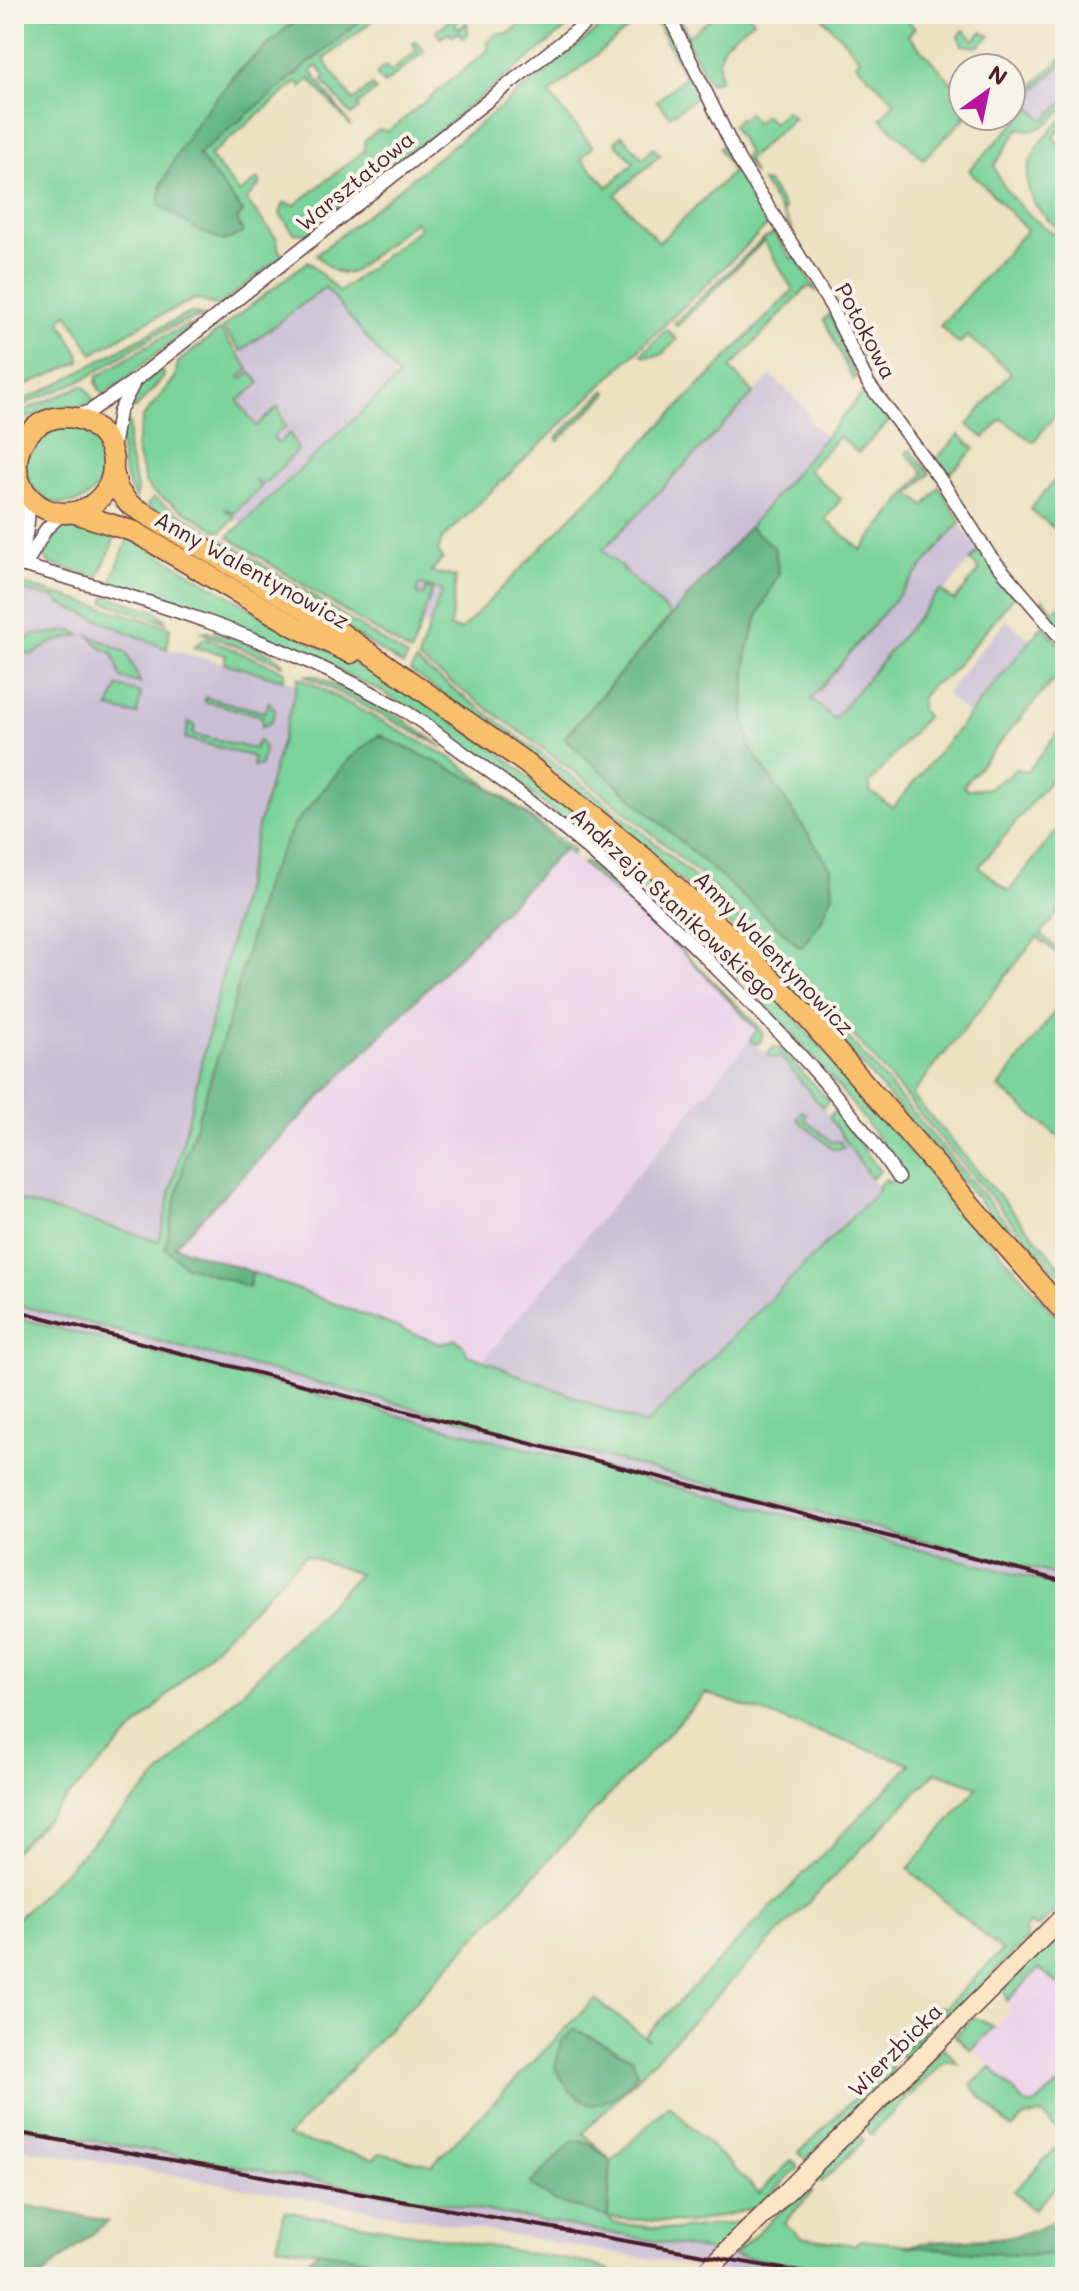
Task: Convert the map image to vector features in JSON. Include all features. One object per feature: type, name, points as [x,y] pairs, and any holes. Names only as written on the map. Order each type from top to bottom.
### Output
[{"type":"main road","points":[[14,432],[58,417],[73,417],[100,433],[112,464],[102,496],[69,513],[43,508],[21,488],[17,472],[19,448],[40,424]]},
{"type":"main road","name":"Anny Walentynowicz","points":[[112,464],[118,490],[129,504],[314,615],[571,797],[660,871],[735,941],[816,1027],[1065,1313]]},
{"type":"main road","name":"Anny Walentynowicz","points":[[69,513],[135,532],[296,627],[401,678]]},
{"type":"main road","name":"Wierzbicka","points":[[701,2277],[1065,1915]]},
{"type":"street","name":"Warsztatowa","points":[[73,417],[90,411],[137,379],[597,14]]},
{"type":"street","name":"Potokowa","points":[[668,14],[739,160],[821,288],[868,383],[943,483],[990,556],[1065,643]]},
{"type":"street","name":"Warsztatowa","points":[[112,464],[119,412],[137,379]]},
{"type":"street","points":[[20,565],[31,522],[21,488]]},
{"type":"street","points":[[20,565],[46,529],[69,513]]},
{"type":"street","name":"Andrzeja Stanikowskiego","points":[[20,565],[129,595],[245,636],[374,695],[417,720],[549,815],[665,918],[828,1083],[898,1178]]},
{"type":"shaded area","points":[[1065,61],[1065,101],[1044,121],[1027,103],[1027,97]]},
{"type":"shaded area","points":[[325,286],[399,377],[244,524],[235,518],[203,519],[173,405]]},
{"type":"shaded area","points":[[771,375],[806,409],[812,424],[827,438],[671,615],[602,551]]},
{"type":"shaded area","points":[[959,523],[979,550],[943,593],[940,591],[834,719],[810,699]]},
{"type":"shaded area","points":[[403,577],[456,577],[450,629],[396,620]]},
{"type":"shaded area","points":[[14,589],[56,598],[59,603],[167,649],[280,677],[298,685],[159,1242],[14,1199]]},
{"type":"shaded area","points":[[1006,620],[1031,640],[969,715],[945,694]]},
{"type":"shaded area","points":[[564,849],[687,956],[758,1031],[483,1360],[452,1342],[441,1344],[252,1272],[174,1247]]},
{"type":"shaded area","points":[[750,1040],[771,1058],[781,1056],[819,1102],[879,1190],[645,1425],[483,1360]]},
{"type":"shaded area","points":[[14,1304],[1065,1577],[1065,1587],[14,1317]]},
{"type":"shaded area","points":[[1040,1968],[1065,1991],[1065,2093],[1057,2086],[1035,2106],[1026,2104],[972,2048],[1009,2012],[1007,2001]]},
{"type":"shaded area","points":[[14,2126],[865,2277],[756,2277],[14,2147]]},
{"type":"green space","points":[[14,14],[303,14],[233,75],[159,187],[237,219],[243,211],[197,155],[369,14],[380,14],[324,60],[353,101],[372,85],[376,90],[357,105],[359,108],[351,115],[322,80],[326,77],[317,66],[311,71],[351,126],[310,79],[301,87],[297,82],[209,156],[240,193],[258,179],[261,183],[246,200],[277,239],[279,251],[284,254],[219,306],[195,299],[144,323],[93,354],[67,313],[60,320],[78,352],[80,362],[14,390]]},
{"type":"green space","points":[[303,14],[369,14],[198,155],[243,212],[237,219],[243,233],[224,241],[199,231],[159,205],[168,172],[191,132],[219,95]]},
{"type":"green space","points":[[446,14],[454,14],[459,20],[455,24],[459,29],[467,22],[468,34],[463,38],[458,32],[453,36],[449,32],[441,38],[436,31],[450,20]]},
{"type":"green space","points":[[533,14],[584,14],[310,234],[294,233],[280,214],[284,203],[295,205],[364,151],[365,140],[379,130],[389,131],[488,50],[488,41],[498,33],[508,34]]},
{"type":"green space","points":[[617,14],[646,14],[549,94],[593,147],[581,158],[608,187],[634,163],[615,142],[622,135],[642,158],[653,148],[660,155],[615,195],[659,242],[733,172],[719,148],[726,144],[772,221],[442,539],[438,552],[443,559],[430,572],[456,577],[450,628],[461,630],[793,290],[764,241],[677,326],[674,323],[763,239],[775,233],[791,259],[796,257],[817,292],[812,287],[806,288],[730,368],[754,393],[603,550],[671,615],[564,738],[801,947],[821,921],[831,869],[751,749],[744,714],[747,651],[759,613],[779,573],[774,548],[749,527],[866,389],[889,422],[858,453],[839,436],[808,470],[841,499],[825,519],[861,550],[924,473],[906,453],[910,450],[930,473],[910,494],[925,506],[939,487],[961,521],[811,699],[834,719],[940,590],[954,601],[980,570],[970,561],[979,550],[1015,595],[948,676],[930,686],[921,699],[921,709],[926,717],[870,783],[870,791],[893,808],[1043,625],[1065,650],[1065,700],[1057,693],[1060,688],[1052,681],[963,786],[967,790],[989,788],[1003,778],[1006,780],[1015,769],[1027,772],[1065,724],[1065,762],[979,867],[1009,891],[1065,820],[1065,904],[1041,934],[1065,956],[1065,960],[1037,937],[912,1095],[1065,1272],[1065,1280],[860,1042],[732,905],[619,807],[418,659],[442,590],[418,585],[417,594],[424,595],[425,589],[432,590],[411,653],[228,537],[399,377],[325,287],[241,351],[222,328],[308,261],[339,292],[420,228],[415,221],[352,272],[336,272],[316,255]]},
{"type":"green space","points":[[672,14],[677,14],[689,36],[716,14],[748,14],[754,20],[725,44],[720,58],[720,79],[710,83]]},
{"type":"green space","points":[[819,14],[906,14],[904,17],[915,28],[908,35],[947,78],[947,132],[951,132],[923,159],[881,118],[895,102],[855,63],[860,58]]},
{"type":"green space","points":[[654,19],[664,19],[699,90],[697,97],[670,116],[657,101],[685,76]]},
{"type":"green space","points":[[964,30],[974,40],[982,32],[990,36],[977,47],[962,45],[959,36]]},
{"type":"green space","points":[[416,41],[424,51],[384,84],[376,74],[385,66],[390,72],[417,50],[413,44]]},
{"type":"green space","points":[[1065,55],[1065,61],[1027,97],[1027,91]]},
{"type":"green space","points":[[1065,101],[1065,108],[1044,125],[1027,130],[1027,111],[1031,107],[1044,120]]},
{"type":"green space","points":[[786,111],[794,118],[747,160],[754,175],[743,157],[748,153],[732,125],[749,113],[755,123],[765,115],[773,123]]},
{"type":"green space","points":[[1065,117],[1065,125],[1053,137],[1065,150],[1065,233],[1035,205],[1027,176],[1038,147]]},
{"type":"green space","points":[[1006,132],[1016,132],[994,166],[999,178],[1033,218],[1065,241],[1065,404],[1033,442],[1002,419],[984,438],[968,425],[1011,372],[967,336],[959,344],[940,326],[1027,230],[969,170]]},
{"type":"green space","points":[[762,182],[768,183],[785,209],[782,212],[793,230]]},
{"type":"green space","points":[[845,298],[870,350],[863,358],[837,307]]},
{"type":"green space","points":[[191,313],[205,317],[185,321],[157,334],[86,378],[14,409],[14,404]]},
{"type":"green space","points":[[829,314],[856,377],[853,380],[824,320]]},
{"type":"green space","points":[[188,325],[193,326],[103,396],[96,383],[97,377]]},
{"type":"green space","points":[[667,329],[677,340],[661,355],[645,357],[642,354]]},
{"type":"green space","points":[[220,330],[249,369],[240,377],[243,379],[251,372],[260,383],[238,401],[256,426],[278,407],[285,427],[273,437],[278,444],[290,433],[298,450],[263,485],[254,480],[261,487],[234,513],[224,508],[235,518],[220,532],[151,491],[145,482],[136,448],[143,417],[175,378],[178,362]]},
{"type":"green space","points":[[162,369],[164,377],[136,408],[125,409],[135,391]]},
{"type":"green space","points":[[81,386],[86,388],[95,402],[83,407],[53,408],[14,424],[14,415]]},
{"type":"green space","points":[[606,390],[608,393],[558,441],[556,438]]},
{"type":"green space","points":[[122,418],[130,424],[127,448],[137,488],[136,499],[122,460]]},
{"type":"green space","points":[[65,426],[80,429],[92,438],[101,450],[104,465],[101,480],[92,492],[80,501],[65,504],[50,501],[38,492],[29,480],[26,465],[29,450],[38,438],[50,429]]},
{"type":"green space","points":[[959,435],[975,449],[947,476],[928,451],[935,460]]},
{"type":"green space","points":[[1065,468],[1065,535],[1064,536],[1030,509]]},
{"type":"green space","points":[[14,494],[20,507],[23,529],[14,548]]},
{"type":"green space","points":[[153,498],[216,535],[207,541],[147,506]]},
{"type":"green space","points":[[66,522],[117,533],[98,578],[50,564],[44,557],[48,535]]},
{"type":"green space","points":[[749,527],[774,547],[779,573],[759,613],[747,651],[744,714],[751,749],[831,868],[833,894],[821,921],[801,948],[564,738]]},
{"type":"green space","points":[[129,537],[292,633],[371,671],[420,700],[498,752],[592,827],[592,834],[587,839],[524,788],[383,692],[271,638],[111,582]]},
{"type":"green space","points":[[224,540],[408,657],[403,665],[221,549]]},
{"type":"green space","points":[[14,582],[170,627],[167,649],[59,603],[56,598],[14,589]]},
{"type":"green space","points":[[106,596],[156,611],[167,622],[104,602]]},
{"type":"green space","points":[[1043,599],[1054,612],[1065,599],[1065,637],[1038,606]]},
{"type":"green space","points":[[72,631],[81,635],[55,641],[32,655],[14,649],[33,635]]},
{"type":"green space","points":[[200,632],[245,642],[279,659],[284,665]]},
{"type":"green space","points":[[88,634],[126,652],[141,684],[121,678],[113,653],[102,649]]},
{"type":"green space","points":[[205,638],[285,671],[283,680],[224,663],[226,655],[193,647]]},
{"type":"green space","points":[[416,662],[596,796],[724,905],[841,1029],[1065,1288],[1065,1300],[823,1020],[719,913],[551,769],[410,671]]},
{"type":"green space","points":[[305,675],[314,675],[398,716],[443,747]]},
{"type":"green space","points":[[299,677],[453,759],[574,850],[572,855],[481,783],[379,735],[265,882],[229,1020],[186,1156],[165,1248],[249,1287],[252,1272],[441,1344],[456,1339],[465,1347],[467,1354],[645,1425],[879,1190],[877,1187],[886,1179],[889,1183],[903,1174],[837,1085],[762,1002],[599,849],[604,842],[614,842],[782,1003],[1065,1326],[1065,1577],[14,1304],[14,1199],[159,1241],[257,831]]},
{"type":"green space","points":[[118,687],[141,693],[137,715],[109,708]]},
{"type":"green space","points":[[205,697],[264,712],[269,702],[275,710],[272,721],[262,727],[262,716],[204,701]]},
{"type":"green space","points":[[189,722],[195,725],[193,734],[254,749],[259,740],[264,748],[261,765],[253,767],[254,757],[185,738]]},
{"type":"green space","points":[[379,735],[481,783],[520,810],[564,849],[174,1246],[252,1272],[249,1287],[184,1265],[165,1248],[186,1156],[229,1020],[265,882],[294,825],[349,759]]},
{"type":"green space","points":[[586,862],[645,914],[756,1024],[763,1032],[760,1042],[755,1044],[750,1040],[757,1030],[687,956],[582,864]]},
{"type":"green space","points":[[1065,998],[1065,1142],[999,1087]]},
{"type":"green space","points":[[774,1047],[779,1048],[829,1101],[822,1107],[781,1057],[771,1058],[767,1054]]},
{"type":"green space","points":[[835,1110],[880,1171],[871,1178],[829,1117]]},
{"type":"green space","points":[[802,1111],[807,1114],[804,1119],[832,1142],[840,1141],[844,1148],[833,1149],[797,1119]]},
{"type":"green space","points":[[14,1317],[1065,1587],[1065,1902],[1038,1927],[1029,1924],[1024,1930],[1028,1938],[949,2018],[938,2007],[945,2007],[1002,1951],[908,1869],[978,1787],[936,1772],[583,2133],[612,2161],[669,2105],[759,2193],[792,2160],[799,2167],[756,2208],[689,2223],[609,2218],[613,2223],[677,2230],[743,2222],[716,2252],[14,2126],[14,1922],[359,1574],[305,1555],[14,1852]],"holes":[[[706,1693],[911,1764],[645,2036],[649,2040],[595,1999],[432,2165],[380,2153],[374,2159],[287,2137]]]},
{"type":"green space","points":[[1062,1931],[1065,1932],[1065,1990],[1039,1968],[1007,2001],[1004,1989]]},
{"type":"green space","points":[[929,2017],[938,2028],[907,2059],[899,2054],[891,2063],[893,2073],[806,2159],[799,2153],[885,2068],[889,2054],[903,2050],[929,2025]]},
{"type":"green space","points":[[973,2017],[994,2027],[971,2050],[955,2036]]},
{"type":"green space","points":[[575,2029],[632,2058],[637,2072],[623,2090],[599,2104],[591,2105],[570,2091],[555,2068],[561,2042]]},
{"type":"green space","points":[[944,2048],[957,2063],[945,2061],[871,2134],[864,2126]]},
{"type":"green space","points":[[991,2067],[1026,2104],[1035,2105],[1057,2085],[1065,2094],[1065,2138],[1042,2114],[1023,2118],[1012,2129],[973,2088],[972,2084]]},
{"type":"green space","points":[[858,2134],[864,2140],[821,2183],[816,2176]]},
{"type":"green space","points":[[1065,2139],[1065,2178],[1033,2210],[1014,2191]]},
{"type":"green space","points":[[574,2140],[591,2144],[611,2162],[608,2217],[554,2201],[530,2184]]},
{"type":"green space","points":[[807,2187],[812,2192],[784,2223],[801,2237],[854,2245],[861,2240],[977,2252],[1065,2255],[1065,2277],[866,2277],[733,2255]]},
{"type":"green space","points":[[14,2203],[108,2221],[40,2277],[14,2277]]},
{"type":"green space","points":[[285,2211],[591,2264],[626,2277],[486,2277],[277,2245]]},
{"type":"green space","points":[[1065,2212],[1065,2255],[1016,2255],[905,2246],[1030,2232]]},
{"type":"green space","points":[[319,2251],[486,2277],[281,2277]]},
{"type":"railway","points":[[14,1310],[1065,1582]]},
{"type":"railway","points":[[14,2132],[828,2277]]}]
